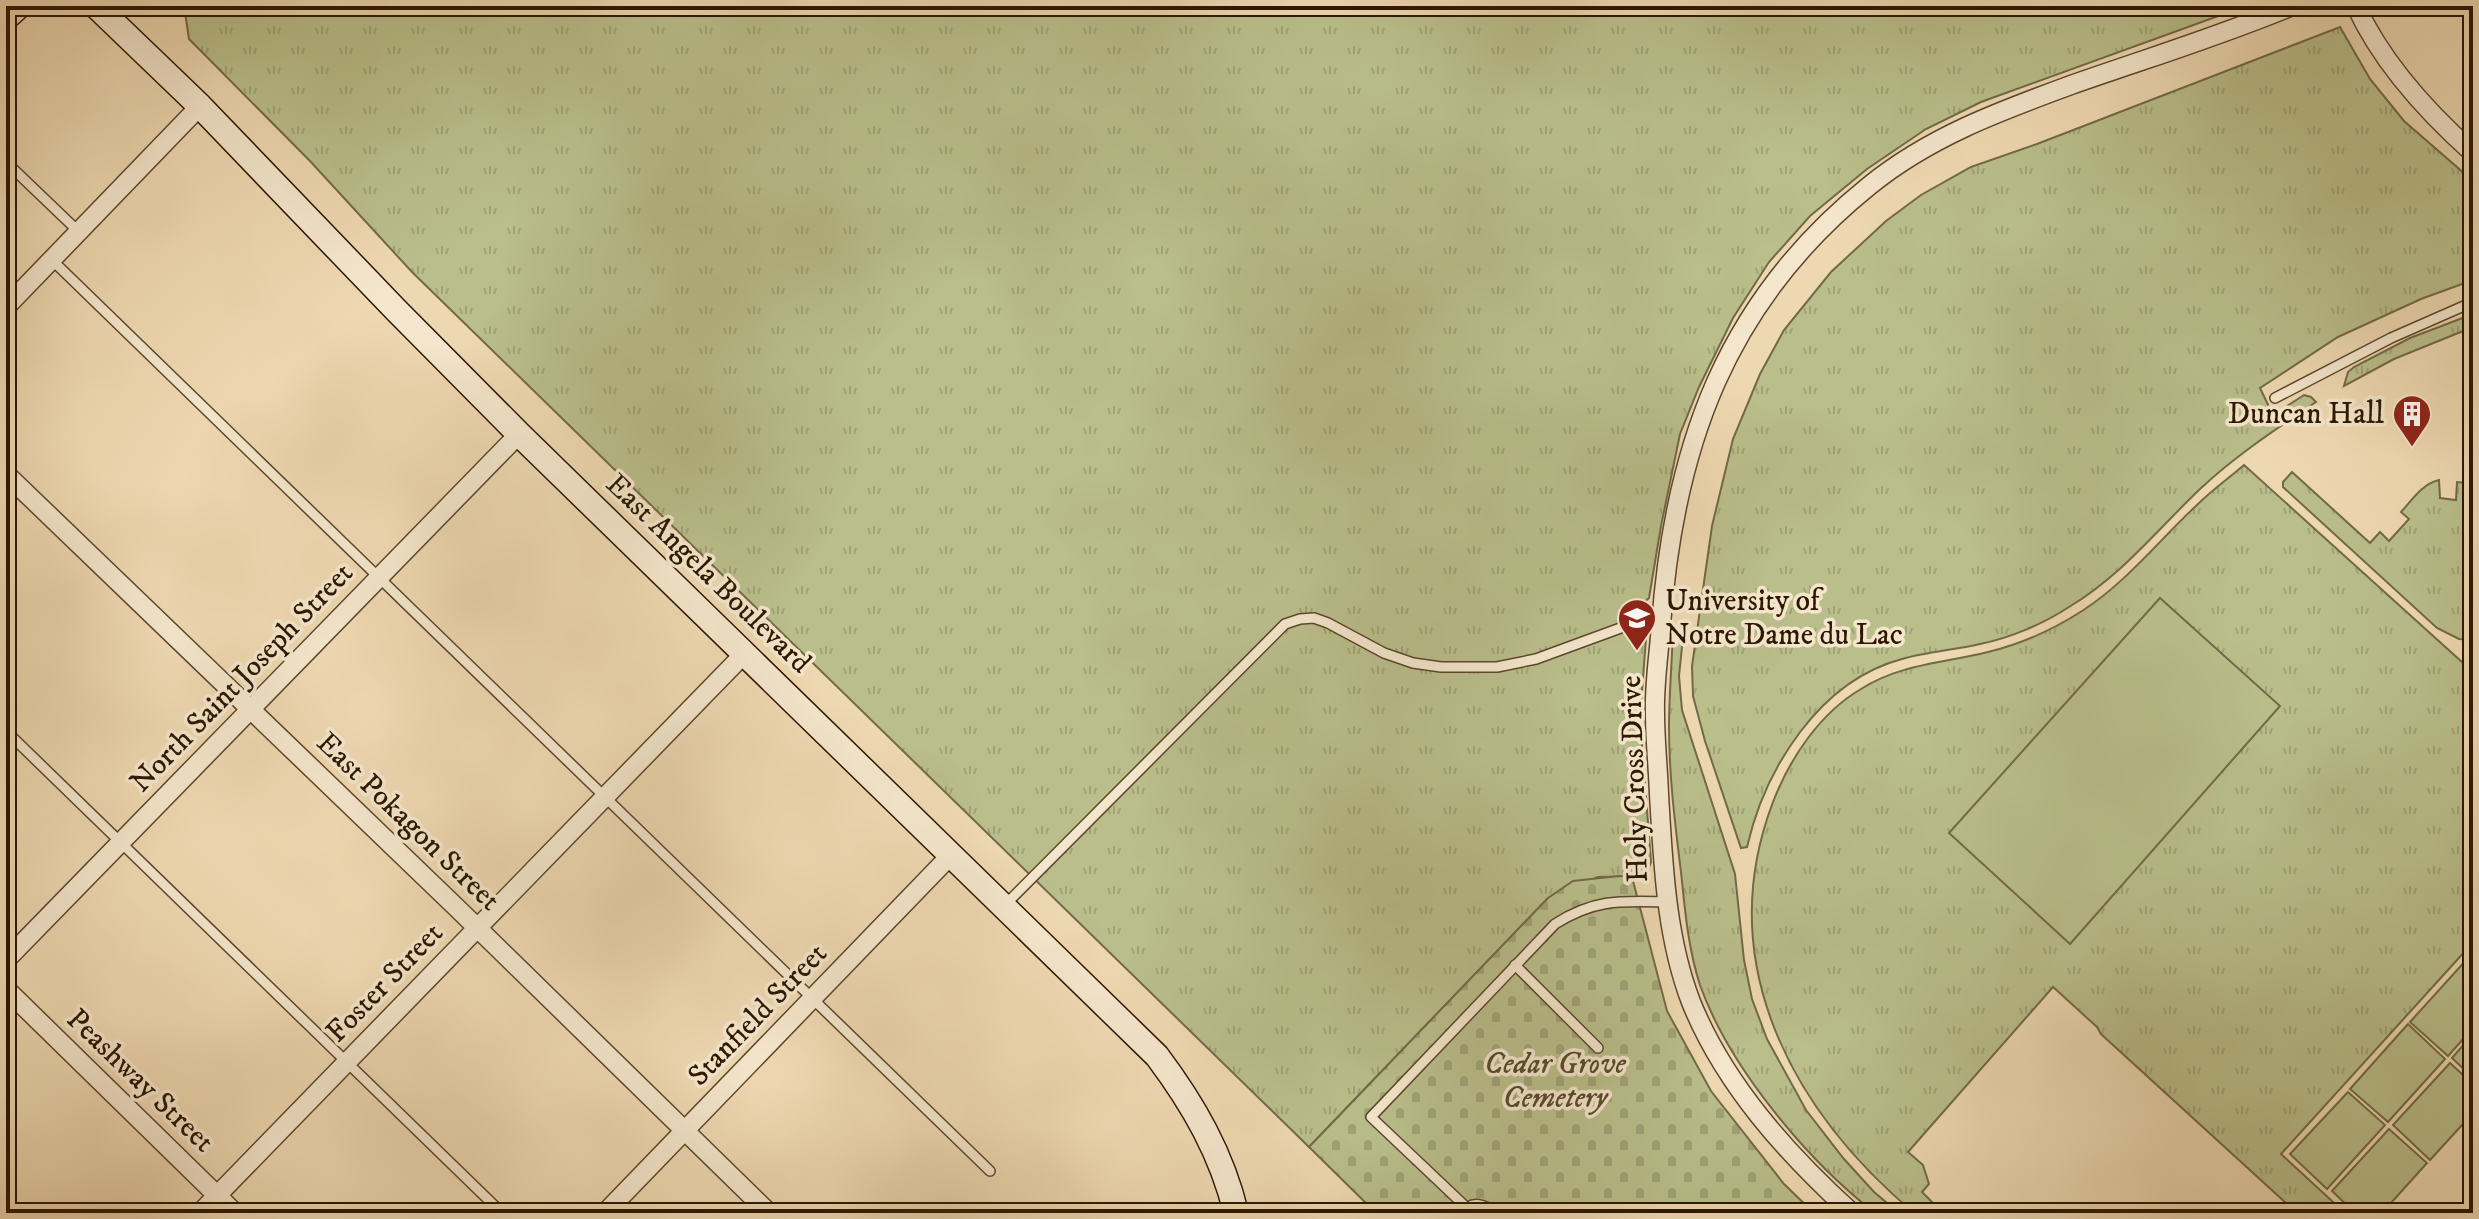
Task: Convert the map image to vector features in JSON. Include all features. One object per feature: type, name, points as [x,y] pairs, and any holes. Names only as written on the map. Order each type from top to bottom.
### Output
[{"type":"main road","points":[[6,15],[16,6]]},
{"type":"main road","name":"East Angela Boulevard","points":[[96,6],[200,106],[519,434],[1157,1056],[1198,1115],[1216,1152],[1236,1213]]},
{"type":"street","name":"Holy Cross Drive","points":[[1852,1213],[1786,1147],[1724,1063],[1691,1001],[1675,943],[1664,868],[1654,710],[1664,575],[1683,476],[1696,429],[1717,377],[1749,318],[1773,284],[1825,225],[1870,185],[1919,151],[1971,123],[2292,6]]},
{"type":"street","points":[[2356,6],[2366,30],[2402,80],[2445,128],[2473,153]]},
{"type":"street","points":[[6,307],[200,106]]},
{"type":"street","name":"North Saint Joseph Street","points":[[6,960],[519,434]]},
{"type":"street","name":"East Pokagon Street","points":[[6,474],[769,1213]]},
{"type":"street","name":"Foster Street","points":[[200,1213],[744,654]]},
{"type":"street","name":"Stanfield Street","points":[[605,1213],[950,856]]},
{"type":"street","name":"Peashway Street","points":[[6,989],[235,1213]]},
{"type":"lane","points":[[6,162],[79,232]]},
{"type":"lane","points":[[52,260],[990,1171]]},
{"type":"lane","points":[[2275,398],[2391,338],[2473,302]]},
{"type":"lane","points":[[1003,906],[1285,624],[1314,618],[1384,653],[1413,663],[1441,667],[1497,667],[1536,659],[1626,626],[1661,620]]},
{"type":"lane","points":[[6,731],[502,1213]]},
{"type":"lane","points":[[1499,1213],[1485,1205],[1474,1204],[1464,1210],[1371,1117],[1555,924],[1576,911],[1600,903],[1669,902]]},
{"type":"lane","points":[[1515,965],[1598,1048]]},
{"type":"green space","points":[[184,6],[2246,6],[1981,102],[1926,129],[1867,169],[1810,216],[1769,262],[1733,318],[1699,387],[1680,434],[1649,598],[1640,606],[1626,610],[1626,633],[1639,631],[1646,638],[1640,718],[1651,862],[1646,876],[1598,877],[1548,898],[1309,1147],[412,272],[310,161],[189,39]]},
{"type":"green space","points":[[2340,27],[2370,79],[2404,121],[2473,181],[2473,280],[2421,299],[2338,337],[2260,388],[2273,415],[2304,395],[2316,402],[2227,465],[2122,567],[2069,607],[2014,634],[1902,659],[1872,670],[1845,687],[1800,732],[1782,759],[1755,817],[1747,847],[1741,848],[1705,741],[1693,696],[1692,666],[1712,526],[1733,439],[1760,374],[1784,330],[1831,272],[1886,221],[1921,195],[1971,167]]},
{"type":"green space","points":[[2473,314],[2473,327],[2394,359],[2344,386],[2348,372],[2354,367],[2410,338]]},
{"type":"green space","points":[[2244,465],[2473,672],[2473,954],[2467,949],[2281,1154],[2345,1213],[2297,1213],[2053,987],[1908,1152],[1923,1165],[1929,1184],[1922,1192],[1938,1208],[1934,1213],[1914,1213],[1870,1172],[1832,1127],[1799,1079],[1774,1028],[1758,975],[1752,919],[1756,861],[1780,785],[1808,738],[1846,699],[1891,674],[2000,649],[2071,618],[2114,587],[2203,499]]},
{"type":"green space","points":[[2292,472],[2370,543],[2380,532],[2389,541],[2409,519],[2401,512],[2427,485],[2439,480],[2440,498],[2456,500],[2457,482],[2468,483],[2473,488],[2470,498],[2473,501],[2473,640],[2459,639],[2437,628],[2283,487],[2283,482]]},
{"type":"green space","points":[[2160,598],[2280,706],[2070,944],[1949,833]]},
{"type":"green space","points":[[1673,630],[1679,631],[1683,637],[1679,676],[1682,710],[1735,874],[1744,960],[1752,999],[1767,1039],[1806,1110],[1844,1159],[1874,1192],[1899,1213],[1875,1213],[1823,1167],[1797,1139],[1730,1048],[1700,985],[1688,929],[1671,781],[1669,715]]},
{"type":"green space","name":"Cedar Grove Cemetery","points":[[1632,877],[1667,1011],[1711,1091],[1784,1184],[1814,1213],[1376,1213],[1309,1147],[1548,898],[1573,881]]},
{"type":"green space","points":[[2468,958],[2473,963],[2473,1028],[2448,1056],[2410,1022]]},
{"type":"green space","points":[[2408,1024],[2445,1059],[2388,1122],[2350,1089]]},
{"type":"green space","points":[[2473,1034],[2473,1078],[2452,1058]]},
{"type":"green space","points":[[2450,1063],[2473,1084],[2473,1113],[2430,1160],[2393,1125]]},
{"type":"green space","points":[[2348,1092],[2385,1125],[2327,1189],[2290,1154]]},
{"type":"green space","points":[[2389,1129],[2427,1163],[2382,1213],[2355,1213],[2332,1191]]},
{"type":"place","name":"Duncan Hall","points":[[2412,448]]},
{"type":"place","name":"University of Notre Dame du Lac","points":[[1637,652]]}]
